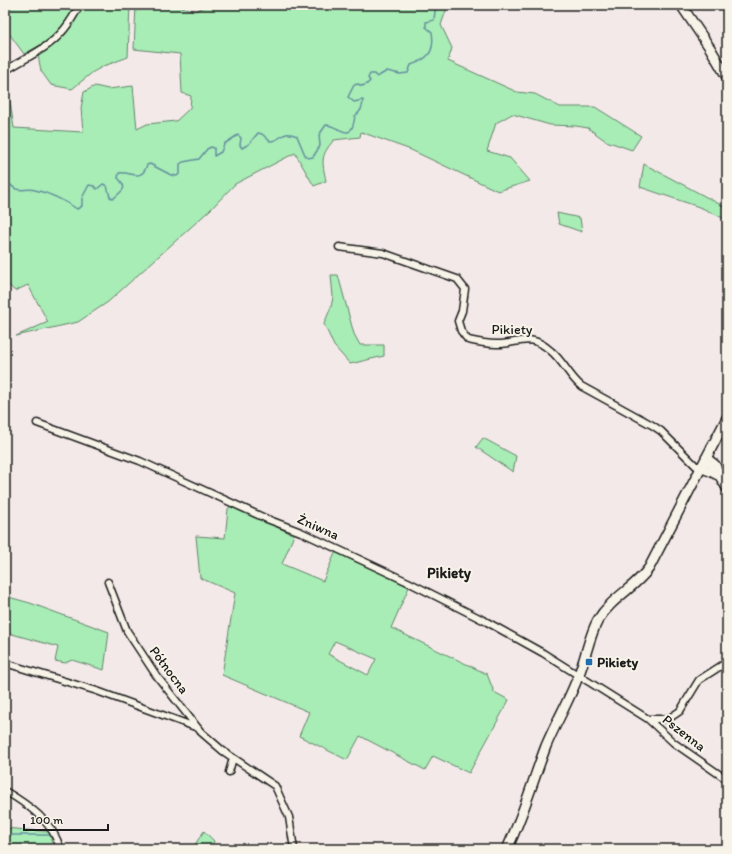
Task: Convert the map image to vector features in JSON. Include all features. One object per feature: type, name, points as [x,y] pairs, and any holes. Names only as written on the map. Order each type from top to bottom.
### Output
[{"type":"street","points":[[5,72],[53,41],[61,34],[80,5]]},
{"type":"street","points":[[681,5],[710,48],[727,77]]},
{"type":"street","name":"Pikiety","points":[[339,247],[383,252],[457,279],[465,289],[462,311],[458,321],[461,331],[468,340],[497,344],[523,340],[542,344],[552,352],[574,380],[652,424],[696,466],[700,467]]},
{"type":"street","points":[[507,849],[520,821],[550,737],[579,675],[597,622],[607,608],[617,598],[637,583],[649,568],[700,467],[727,418]]},
{"type":"street","name":"Żniwna","points":[[37,423],[140,461],[351,555],[487,622],[579,675]]},
{"type":"street","points":[[706,458],[715,465],[727,488]]},
{"type":"street","points":[[700,467],[720,476]]},
{"type":"street","name":"Północna","points":[[108,582],[127,631],[156,675],[198,728],[214,744],[275,786],[288,817],[294,849]]},
{"type":"street","name":"Pszenna","points":[[648,719],[664,719],[671,717],[680,711],[699,680],[727,662]]},
{"type":"street","points":[[5,663],[105,694],[198,728]]},
{"type":"street","name":"Pszenna","points":[[579,675],[648,719],[674,743],[726,779]]},
{"type":"street","points":[[228,772],[233,758]]},
{"type":"street","points":[[5,791],[39,814],[52,830],[60,849]]},
{"type":"green space","points":[[5,5],[76,5],[66,24],[51,39],[24,54],[5,28]]},
{"type":"green space","points":[[83,5],[130,5],[128,57],[93,72],[72,89],[51,85],[41,71],[38,55],[56,42],[69,29]]},
{"type":"green space","points":[[136,5],[174,5],[196,11],[207,5],[448,5],[441,25],[452,48],[448,61],[517,92],[535,94],[560,107],[595,107],[641,136],[632,150],[606,141],[588,128],[550,125],[512,114],[496,123],[487,151],[510,158],[530,181],[498,191],[411,150],[361,132],[360,137],[334,140],[326,150],[323,159],[326,181],[314,186],[295,153],[235,184],[211,209],[108,302],[78,322],[16,336],[48,322],[28,285],[15,291],[5,282],[5,76],[6,75],[14,128],[83,132],[81,108],[84,92],[95,86],[108,89],[133,86],[137,129],[147,124],[176,121],[190,108],[191,96],[182,93],[180,54],[134,49]]},
{"type":"green space","points":[[644,164],[727,208],[727,220],[702,208],[640,187]]},
{"type":"green space","points":[[557,213],[580,218],[582,232],[559,224]]},
{"type":"green space","points":[[331,275],[338,275],[354,334],[360,345],[384,345],[384,356],[350,364],[334,346],[324,324],[331,307],[333,297]]},
{"type":"green space","points":[[483,438],[516,456],[513,472],[476,447]]},
{"type":"green space","points":[[231,505],[294,535],[282,564],[323,581],[336,551],[409,587],[391,628],[487,674],[494,692],[509,700],[469,773],[433,756],[425,770],[360,736],[347,760],[299,736],[309,712],[222,675],[235,593],[200,578],[196,536],[225,538],[228,509]],"holes":[[[335,641],[376,659],[368,675],[328,654]]]},
{"type":"green space","points":[[5,596],[30,603],[109,632],[104,670],[72,660],[65,663],[55,661],[58,647],[5,632]]},
{"type":"green space","points":[[5,828],[50,832],[52,846],[5,845]]},
{"type":"green space","points":[[204,831],[214,841],[211,849],[192,849]]},
{"type":"waterway","points":[[5,179],[16,189],[33,189],[46,193],[77,209],[82,206],[82,198],[89,185],[94,186],[97,189],[103,184],[107,186],[110,197],[113,199],[124,187],[118,178],[119,173],[139,175],[142,174],[147,165],[150,164],[171,175],[177,176],[180,173],[180,164],[199,159],[207,149],[211,147],[214,148],[214,156],[221,152],[224,144],[238,135],[241,138],[240,145],[242,148],[249,144],[258,133],[262,134],[270,141],[284,135],[291,134],[297,136],[305,155],[308,158],[313,157],[320,146],[319,135],[326,125],[344,132],[351,130],[355,116],[360,111],[363,103],[363,100],[354,102],[348,97],[354,85],[358,84],[362,86],[367,84],[370,81],[368,78],[370,74],[374,74],[377,77],[387,71],[400,74],[408,73],[411,65],[426,57],[433,44],[432,32],[426,27],[426,22],[434,20],[435,11],[438,7],[444,5]]},
{"type":"waterway","points":[[5,835],[50,835]]},
{"type":"place","name":"Pikiety","points":[[589,662]]},
{"type":"district","name":"Pikiety","points":[[449,573]]}]
